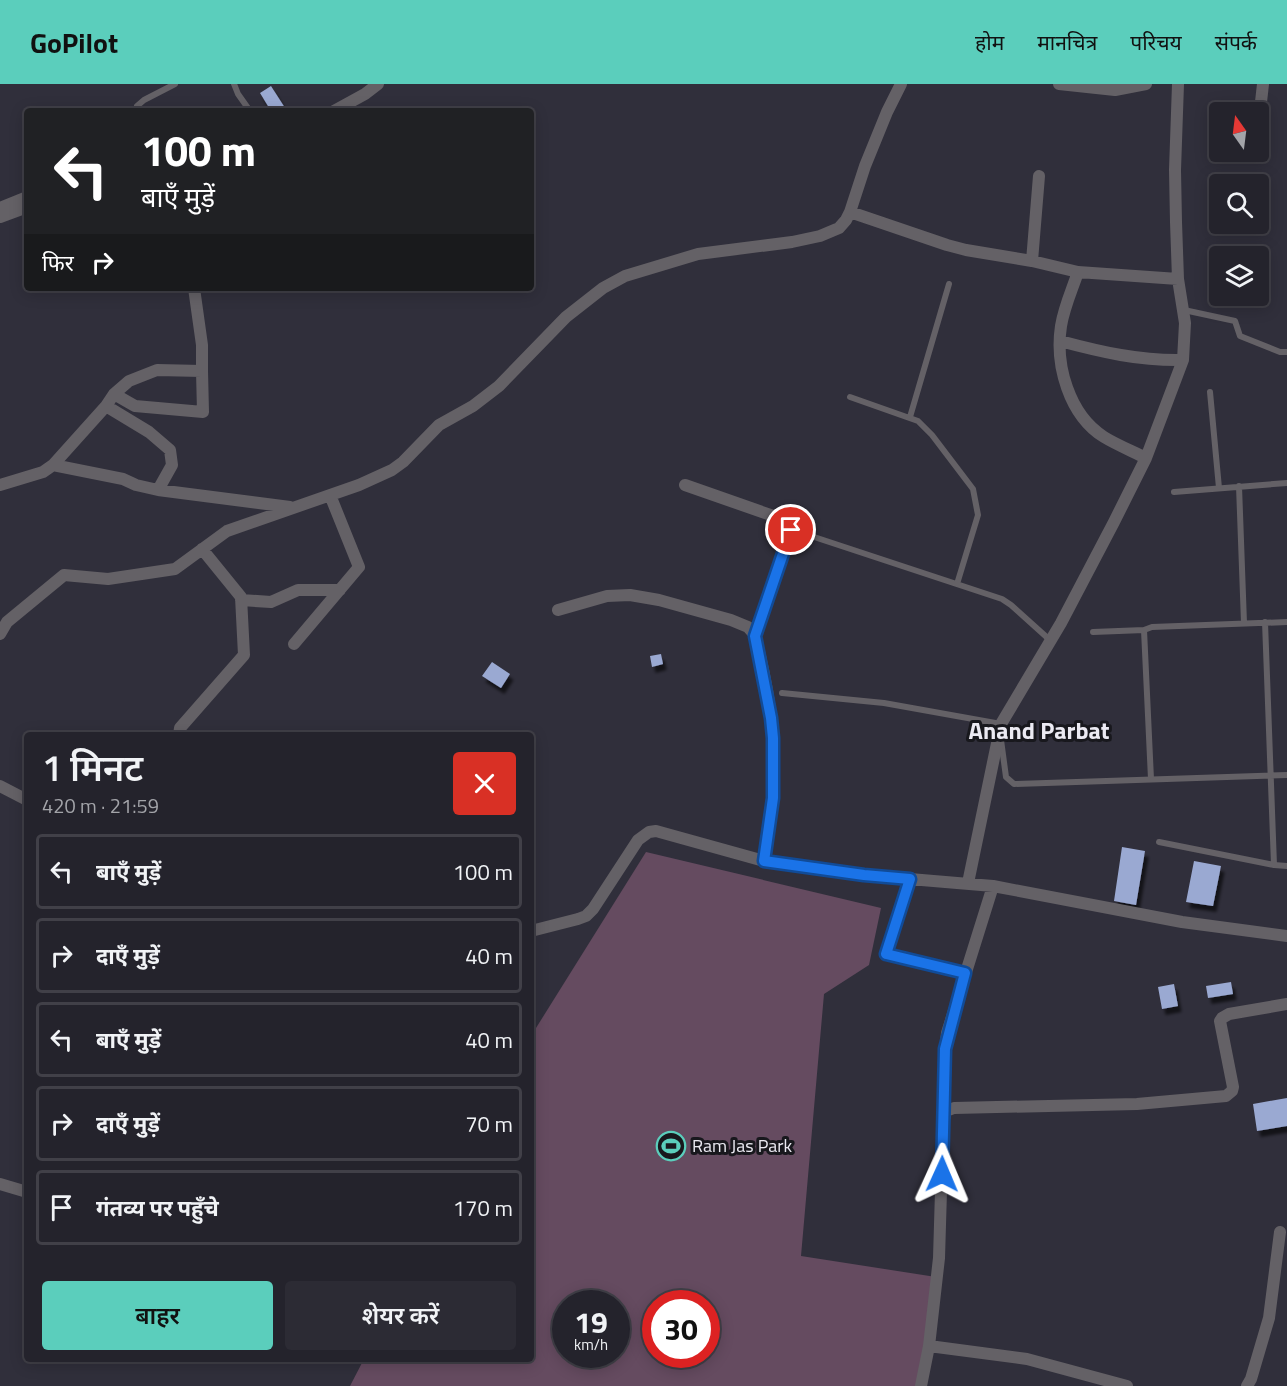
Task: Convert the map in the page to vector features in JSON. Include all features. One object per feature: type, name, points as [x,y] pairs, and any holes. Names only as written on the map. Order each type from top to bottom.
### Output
[{"type":"street","points":[[339,108],[378,84]]},
{"type":"street","points":[[0,634],[7,622],[64,575],[108,579],[175,569],[227,531],[359,485],[392,470],[403,462],[439,425],[473,406],[499,386],[566,316],[603,288],[626,276],[679,258],[820,236],[839,228],[850,212],[886,112],[901,84]]},
{"type":"street","points":[[1059,84],[1115,90],[1146,84]]},
{"type":"street","points":[[968,883],[1001,727],[1051,642],[1146,458],[1183,360],[1185,323],[1178,279],[1175,170],[1178,84]]},
{"type":"street","points":[[1261,102],[1263,84]]},
{"type":"street","points":[[354,108],[365,94]]},
{"type":"street","points":[[1032,261],[1038,177]]},
{"type":"street","points":[[0,208],[24,199]]},
{"type":"street","points":[[0,217],[24,208]]},
{"type":"street","points":[[850,212],[947,245],[1078,272],[1178,279]]},
{"type":"street","points":[[1078,272],[1064,310],[1060,341],[1061,369],[1073,401],[1090,426],[1104,437],[1146,458]]},
{"type":"street","points":[[114,394],[135,406],[203,412],[202,345],[194,291]]},
{"type":"street","points":[[1060,341],[1116,355],[1158,361],[1183,360]]},
{"type":"street","points":[[0,485],[43,472],[53,465],[114,394],[129,381],[157,370],[202,371]]},
{"type":"street","points":[[106,406],[149,432],[171,450],[172,465],[158,490]]},
{"type":"street","points":[[53,465],[123,479],[136,485],[158,490],[294,507]]},
{"type":"street","points":[[685,485],[782,519],[790,526],[790,535],[755,636]]},
{"type":"street","points":[[294,644],[359,567],[330,495]]},
{"type":"street","points":[[179,732],[180,728],[244,655],[241,597],[202,549]]},
{"type":"street","points":[[241,600],[271,602],[298,590],[340,590]]},
{"type":"street","points":[[558,610],[607,596],[630,595],[659,600],[748,627],[755,636],[771,718],[774,748],[772,812],[764,861]]},
{"type":"street","points":[[0,786],[24,798]]},
{"type":"street","points":[[534,930],[586,916],[593,909],[638,840],[649,832],[656,831],[764,861],[864,875],[993,886],[1182,922],[1287,936]]},
{"type":"street","points":[[910,879],[886,954],[965,973]]},
{"type":"street","points":[[921,1386],[929,1346],[939,1258],[945,1049],[965,973],[993,886]]},
{"type":"street","points":[[944,1114],[950,1108],[1137,1104],[1226,1096],[1233,1087],[1221,1018],[1229,1014],[1287,1004]]},
{"type":"street","points":[[0,1184],[24,1191]]},
{"type":"street","points":[[1246,1386],[1251,1379],[1269,1318],[1280,1232]]},
{"type":"street","points":[[929,1346],[1028,1359],[1083,1380],[1127,1386]]},
{"type":"lane","points":[[138,108],[137,106],[144,100],[175,84]]},
{"type":"lane","points":[[234,84],[248,108]]},
{"type":"lane","points":[[910,417],[949,284]]},
{"type":"lane","points":[[1183,310],[1235,321],[1240,336],[1280,352],[1287,352]]},
{"type":"lane","points":[[1210,392],[1219,488]]},
{"type":"lane","points":[[850,397],[918,421],[967,479],[976,498],[978,515],[957,584]]},
{"type":"lane","points":[[1174,492],[1287,483]]},
{"type":"lane","points":[[1239,486],[1244,623]]},
{"type":"lane","points":[[802,533],[1002,599],[1051,642]]},
{"type":"lane","points":[[1093,632],[1144,630],[1147,627],[1287,621]]},
{"type":"lane","points":[[1265,622],[1274,865]]},
{"type":"lane","points":[[1144,630],[1151,779]]},
{"type":"lane","points":[[782,693],[884,703],[1001,727],[1006,777],[1014,784],[1287,775]]},
{"type":"lane","points":[[1159,842],[1287,866]]},
{"type":"shaded area","name":"Ram Jas Park","points":[[646,852],[881,908],[869,965],[824,994],[801,1256],[936,1277],[918,1386],[350,1386],[362,1362],[534,1362],[534,1031]]},
{"type":"building","points":[[271,86],[285,108],[269,108],[260,93]]},
{"type":"building","points":[[661,654],[663,664],[652,667],[650,656]]},
{"type":"building","points":[[492,662],[510,674],[501,688],[482,676]]},
{"type":"building","points":[[1122,847],[1145,851],[1136,905],[1114,901]]},
{"type":"building","points":[[1194,861],[1221,866],[1213,906],[1186,902]]},
{"type":"building","points":[[1231,982],[1233,994],[1208,998],[1206,986]]},
{"type":"building","points":[[1174,984],[1178,1006],[1162,1009],[1158,987]]},
{"type":"building","points":[[1287,1098],[1287,1126],[1257,1131],[1253,1104]]},
{"type":"place","name":"Ram Jas Park","points":[[671,1146]]},
{"type":"district","name":"Anand Parbat","points":[[1039,731]]},
{"type":"route","points":[[791,530],[755,636],[771,718],[774,758],[772,812],[764,861],[910,879],[886,954],[965,973],[947,1034],[945,1049],[942,1174]]}]
